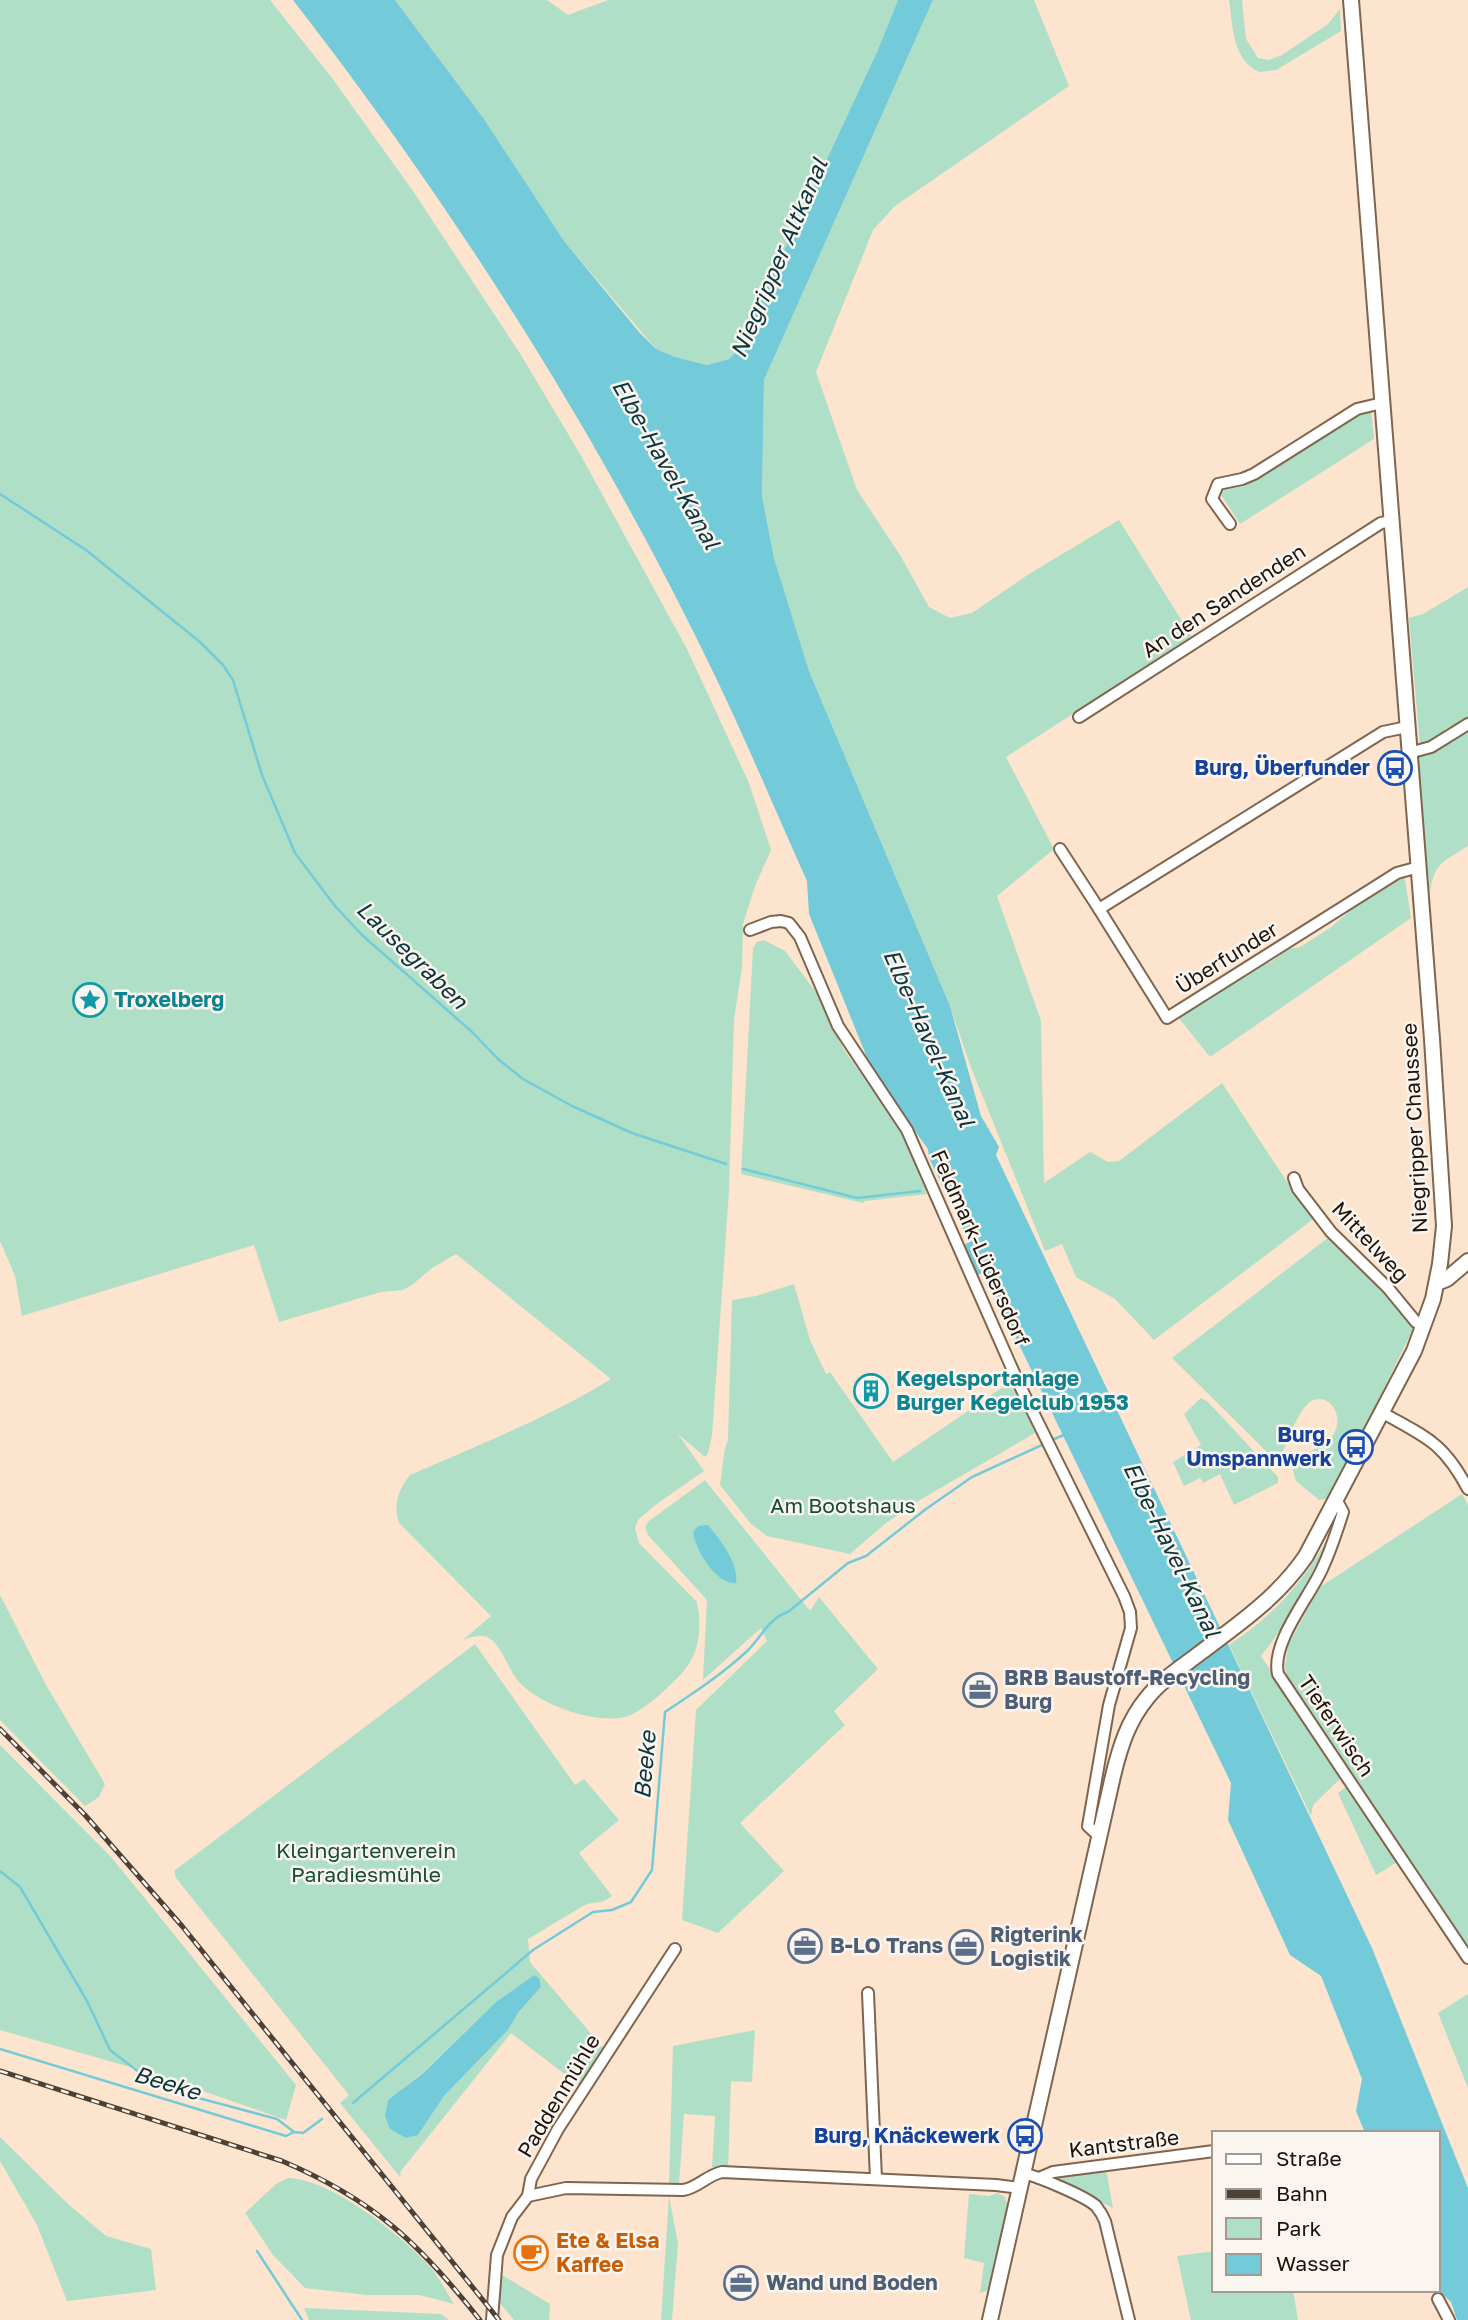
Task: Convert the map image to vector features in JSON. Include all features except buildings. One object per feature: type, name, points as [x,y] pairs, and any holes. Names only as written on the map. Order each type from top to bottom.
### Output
[{"type":"main road","name":"Niegripper Chaussee","points":[[990,2320],[1118,1754],[1131,1721],[1147,1698],[1169,1677],[1273,1596],[1297,1569],[1337,1501],[1383,1413],[1424,1327],[1437,1283],[1443,1234],[1443,1202],[1351,0]]},
{"type":"main road","points":[[1437,1283],[1447,1279],[1468,1261]]},
{"type":"street","points":[[1230,524],[1212,499],[1218,484],[1254,474],[1357,409],[1382,403]]},
{"type":"street","name":"An den Sandenden","points":[[1079,717],[1381,523],[1391,521]]},
{"type":"street","points":[[1409,753],[1431,747],[1468,724]]},
{"type":"street","points":[[1099,909],[1383,732],[1407,727]]},
{"type":"street","name":"Überfunder","points":[[1060,849],[1167,1018],[1397,873],[1419,867]]},
{"type":"street","name":"Feldmark-Lüdersdorf","points":[[750,930],[781,920],[789,923],[800,937],[838,1026],[907,1130],[1008,1360],[1124,1596],[1131,1620],[1129,1640],[1109,1705],[1088,1826],[1099,1836]]},
{"type":"street","name":"Mittelweg","points":[[1294,1178],[1298,1189],[1331,1232],[1388,1288],[1416,1322],[1424,1327]]},
{"type":"street","points":[[1383,1413],[1441,1448],[1468,1489]]},
{"type":"street","name":"Tieferwisch","points":[[1337,1501],[1343,1512],[1332,1547],[1282,1641],[1278,1654],[1278,1674],[1468,1958]]},
{"type":"street","name":"Paddenmühle","points":[[492,2316],[499,2247],[512,2217],[528,2196],[531,2179],[558,2129],[675,1949]]},
{"type":"street","points":[[868,1993],[876,2179]]},
{"type":"street","name":"Kantstraße","points":[[1039,2178],[1053,2172],[1212,2151]]},
{"type":"street","points":[[528,2196],[566,2188],[683,2190],[695,2187],[718,2173],[1020,2188]]},
{"type":"street","points":[[1023,2173],[1092,2203],[1100,2211],[1105,2221],[1129,2320]]},
{"type":"street","points":[[1438,2299],[1449,2320]]},
{"type":"green space","points":[[0,0],[270,0],[332,78],[413,191],[521,355],[580,454],[687,649],[749,783],[771,850],[755,886],[743,924],[742,968],[734,1019],[729,1191],[712,1436],[705,1457],[678,1434],[704,1471],[654,1506],[638,1520],[635,1528],[639,1543],[697,1602],[698,1640],[693,1657],[682,1673],[649,1703],[628,1716],[586,1716],[555,1706],[519,1682],[498,1647],[489,1638],[479,1636],[463,1640],[491,1616],[399,1523],[396,1510],[398,1498],[410,1475],[538,1419],[611,1379],[456,1254],[403,1290],[381,1292],[279,1322],[254,1245],[22,1316],[15,1276],[0,1241]]},
{"type":"green space","points":[[395,0],[547,0],[568,15],[608,0],[898,0],[877,52],[737,351],[729,359],[707,365],[656,349],[564,241],[484,119]]},
{"type":"green space","points":[[933,0],[1034,0],[1069,86],[895,206],[873,230],[816,372],[857,490],[900,555],[929,607],[950,618],[972,613],[1029,574],[1119,520],[1192,637],[1006,757],[1054,849],[997,896],[1041,1021],[1044,1183],[1090,1152],[1108,1162],[1119,1161],[1222,1083],[1287,1182],[1316,1217],[1154,1340],[1115,1299],[1076,1277],[1062,1244],[1045,1251],[970,1065],[950,1006],[809,671],[774,558],[762,496],[764,380]]},
{"type":"green space","points":[[1229,0],[1242,0],[1246,39],[1258,58],[1269,60],[1282,55],[1328,24],[1340,9],[1341,31],[1276,70],[1259,72],[1243,59],[1235,41]]},
{"type":"green space","points":[[1371,409],[1374,439],[1240,524],[1218,490],[1341,421]]},
{"type":"green space","points":[[1468,587],[1468,719],[1454,728],[1451,726],[1445,729],[1445,735],[1420,746],[1409,618],[1423,614]]},
{"type":"green space","points":[[1468,730],[1468,846],[1437,869],[1430,894],[1417,757],[1427,755]]},
{"type":"green space","points":[[1404,874],[1411,918],[1210,1057],[1178,1017],[1257,967],[1271,962],[1288,949],[1300,947]]},
{"type":"green space","points":[[764,940],[785,951],[819,996],[844,1050],[886,1107],[909,1146],[927,1194],[863,1203],[741,1174],[753,948],[757,942]]},
{"type":"green space","points":[[1329,1237],[1371,1276],[1414,1327],[1330,1498],[1319,1500],[1296,1481],[1293,1470],[1296,1459],[1321,1446],[1333,1435],[1337,1418],[1331,1404],[1318,1399],[1311,1401],[1304,1408],[1278,1463],[1172,1358]]},
{"type":"green space","name":"Am Bootshaus","points":[[794,1284],[810,1340],[826,1374],[830,1372],[893,1462],[1012,1381],[1035,1433],[913,1504],[850,1554],[767,1536],[751,1524],[720,1485],[728,1440],[732,1300],[756,1296]]},
{"type":"green space","points":[[1201,1398],[1208,1402],[1278,1477],[1278,1483],[1234,1505],[1220,1474],[1203,1483],[1200,1478],[1184,1486],[1173,1462],[1201,1445],[1184,1414]]},
{"type":"green space","points":[[705,1480],[810,1611],[819,1597],[878,1669],[834,1711],[845,1725],[740,1823],[784,1871],[718,1933],[682,1920],[696,1710],[767,1641],[761,1628],[703,1680],[707,1600],[648,1535],[645,1527],[649,1521]]},
{"type":"green space","points":[[1462,1494],[1468,1505],[1468,1951],[1290,1684],[1285,1668],[1288,1645],[1320,1587]]},
{"type":"green space","points":[[1336,1524],[1304,1593],[1261,1656],[1341,1778],[1313,1805],[1311,1816],[1229,1645],[1263,1619],[1291,1592]]},
{"type":"green space","points":[[0,1595],[46,1685],[105,1784],[99,1797],[85,1806],[0,1720]]},
{"type":"green space","name":"Kleingartenverein Paradiesmühle","points":[[475,1644],[575,1785],[584,1779],[619,1820],[579,1853],[612,1896],[604,1901],[583,1906],[528,1939],[530,1962],[604,2049],[579,2085],[511,2033],[401,2171],[400,2177],[340,2103],[349,2095],[176,1878],[174,1871]],"holes":[[[534,1975],[541,1987],[518,2013],[508,2030],[444,2096],[418,2135],[389,2100],[421,2074],[496,2002]]]},
{"type":"green space","points":[[0,1745],[112,1858],[296,2085],[286,2120],[148,2072],[0,2030]]},
{"type":"green space","points":[[1349,1785],[1399,1861],[1376,1875],[1338,1793]]},
{"type":"green space","points":[[1468,1994],[1468,2088],[1438,2013]]},
{"type":"green space","points":[[755,2030],[752,2082],[731,2081],[728,2169],[712,2167],[715,2116],[684,2114],[679,2184],[669,2183],[673,2046]]},
{"type":"green space","points":[[0,2137],[68,2204],[106,2236],[151,2249],[156,2290],[67,2301],[37,2225],[0,2161]]},
{"type":"green space","points":[[1106,2169],[1113,2208],[1051,2178]]},
{"type":"green space","points":[[288,2178],[325,2188],[345,2198],[385,2226],[431,2268],[454,2304],[419,2295],[367,2295],[305,2288],[273,2255],[245,2213],[276,2184]]},
{"type":"green space","points":[[997,2193],[1005,2197],[1008,2208],[1011,2208],[992,2289],[980,2293],[984,2263],[964,2258],[969,2194],[989,2196]]},
{"type":"green space","points":[[669,2196],[678,2244],[672,2320],[661,2320]]},
{"type":"green space","points":[[1212,2251],[1212,2292],[1293,2292],[1298,2320],[1191,2320],[1177,2256]]},
{"type":"green space","points":[[502,2275],[550,2304],[549,2320],[514,2320],[499,2302]]},
{"type":"green space","points":[[304,2308],[441,2314],[449,2320],[309,2320]]},
{"type":"water","name":"Elbe-Havel-Kanal","points":[[293,0],[395,0],[484,119],[564,241],[639,332],[656,349],[707,365],[729,359],[737,351],[877,52],[898,0],[933,0],[764,380],[762,496],[774,558],[809,671],[950,1006],[981,1116],[999,1147],[996,1155],[1372,1948],[1468,2188],[1468,2320],[1457,2320],[1451,2302],[1440,2292],[1440,2131],[1364,2131],[1356,2111],[1362,2079],[1321,1976],[1290,1955],[1228,1820],[1231,1783],[984,1272],[978,1275],[964,1245],[969,1242],[929,1158],[928,1149],[874,1075],[809,914],[807,881],[728,703],[671,589],[575,413],[468,244],[353,80]]},
{"type":"water","points":[[708,1525],[732,1560],[736,1583],[728,1582],[714,1572],[698,1547],[693,1532],[698,1526]]},
{"type":"water","points":[[534,1975],[539,1978],[541,1987],[518,2013],[508,2030],[444,2096],[418,2135],[406,2138],[390,2129],[385,2116],[388,2100],[422,2074],[496,2002]]},
{"type":"waterway","name":"Lausegraben","points":[[0,494],[86,550],[200,642],[223,665],[233,680],[262,775],[295,853],[335,906],[362,935],[523,1079],[572,1106],[632,1133],[726,1164]]},
{"type":"waterway","name":"Lausegraben","points":[[743,1169],[857,1198],[920,1191]]},
{"type":"waterway","name":"Beeke","points":[[1050,1441],[1066,1434]]},
{"type":"waterway","name":"Beeke","points":[[353,2103],[533,1950],[593,1912],[612,1910],[631,1902],[652,1870],[665,1712],[726,1669],[750,1648],[775,1619],[788,1612],[848,1563],[866,1556],[972,1477],[1044,1444]]},
{"type":"waterway","points":[[0,1871],[20,1887],[87,2001],[110,2050],[144,2076],[191,2096],[277,2119],[294,2132]]},
{"type":"waterway","name":"Beeke","points":[[0,2049],[286,2136],[294,2132],[303,2133],[322,2119]]},
{"type":"waterway","points":[[257,2251],[302,2320]]},
{"type":"railway","points":[[0,1729],[85,1815],[182,1926],[499,2320]]},
{"type":"railway","points":[[0,2071],[282,2161],[343,2191],[393,2226],[415,2246],[480,2320]]},
{"type":"place","name":"Burg, Überfunder","points":[[1395,768]]},
{"type":"place","name":"Troxelberg","points":[[90,1000]]},
{"type":"place","name":"Kegelsportanlage Burger Kegelclub 1953","points":[[871,1391]]},
{"type":"place","name":"Burg, Umspannwerk","points":[[1356,1447]]},
{"type":"place","name":"BRB Baustoff-Recycling Burg","points":[[980,1690]]},
{"type":"place","name":"B-LO Trans","points":[[805,1946]]},
{"type":"place","name":"Rigterink Logistik","points":[[966,1947]]},
{"type":"place","name":"Burg, Knäckewerk","points":[[1025,2136]]},
{"type":"place","name":"Ete & Elsa Kaffee","points":[[531,2253]]},
{"type":"place","name":"Wand und Boden","points":[[741,2283]]},
{"type":"water label","name":"Niegripper Altkanal","points":[[779,258]]}]
